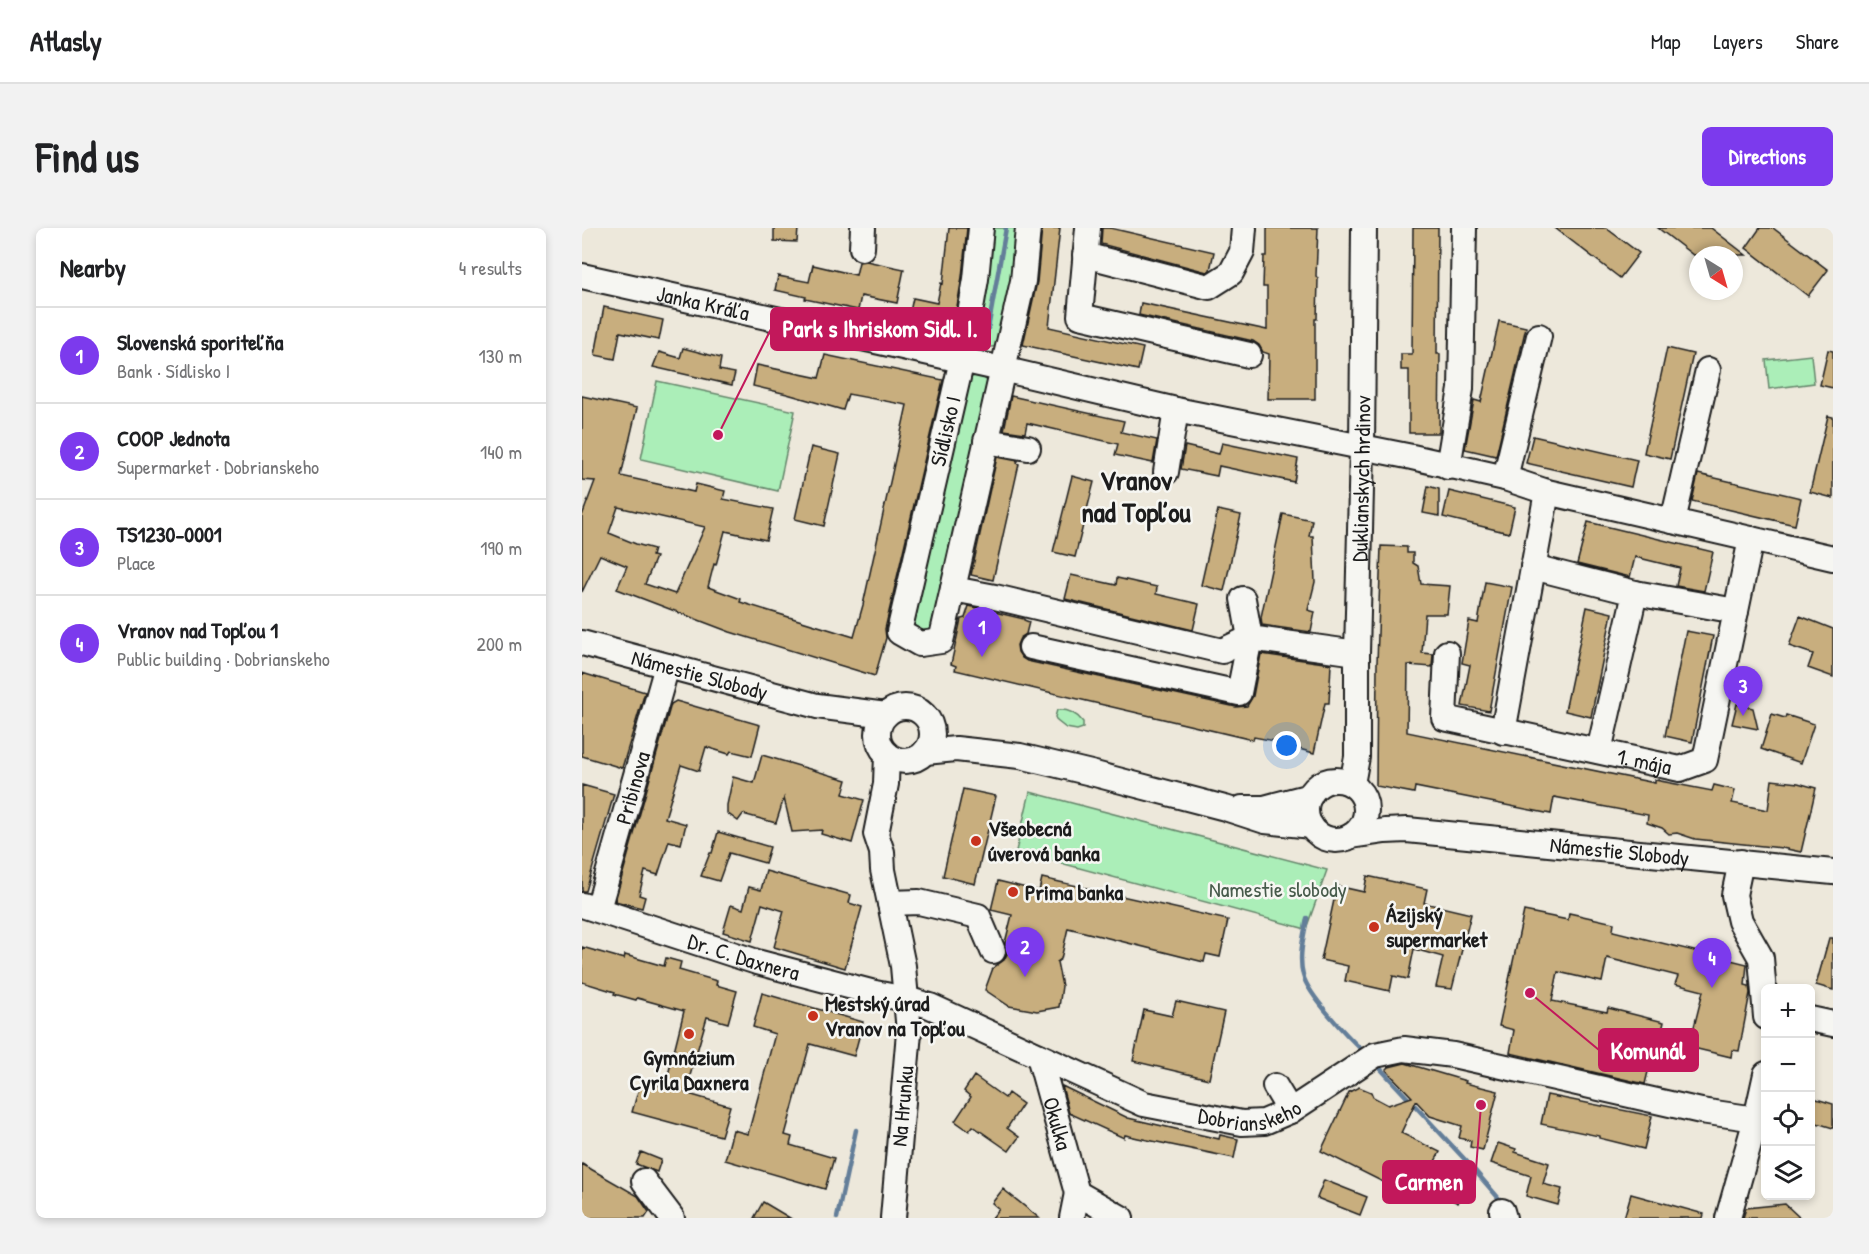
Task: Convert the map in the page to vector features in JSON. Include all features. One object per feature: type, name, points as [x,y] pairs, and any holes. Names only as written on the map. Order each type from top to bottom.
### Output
[{"type":"street","name":"Sídlisko I","points":[[981,228],[976,279],[962,360],[899,632],[920,644],[941,641],[1023,281],[1028,228]]},
{"type":"street","points":[[1088,228],[1080,316],[1249,355]]},
{"type":"street","points":[[1085,255],[1209,287],[1231,273],[1242,252],[1244,228]]},
{"type":"street","name":"Duklianskych hrdinov","points":[[1352,784],[1357,757],[1364,228]]},
{"type":"street","points":[[1448,467],[1461,389],[1464,228]]},
{"type":"street","name":"Janka Kráľa","points":[[582,276],[1002,369]]},
{"type":"street","points":[[1505,478],[1539,336]]},
{"type":"street","points":[[1002,369],[1176,410],[1505,478],[1547,492],[1833,558]]},
{"type":"street","points":[[1673,521],[1708,370]]},
{"type":"street","points":[[1166,472],[1176,410]]},
{"type":"street","points":[[986,441],[1028,448]]},
{"type":"street","points":[[1503,732],[1547,492]]},
{"type":"street","name":"1. mája","points":[[1447,652],[1444,718],[1680,769],[1705,760],[1751,539]]},
{"type":"street","points":[[1533,567],[1635,593],[1736,611]]},
{"type":"street","points":[[953,589],[1222,651],[1250,638],[1357,652]]},
{"type":"street","points":[[1599,751],[1635,593]]},
{"type":"street","points":[[1031,647],[1239,693],[1250,638],[1243,599]]},
{"type":"street","name":"Námestie Slobody","points":[[582,643],[817,706],[886,715]]},
{"type":"street","name":"Pribinova","points":[[590,907],[667,666]]},
{"type":"street","name":"Námestie Slobody","points":[[817,706],[883,747]]},
{"type":"street","points":[[1020,756],[958,734],[912,708],[902,707],[893,710],[880,723],[878,732],[883,747],[903,761],[956,748],[1020,756],[1091,772],[1265,821],[1311,826]]},
{"type":"street","points":[[918,756],[930,745],[931,726],[927,718]]},
{"type":"street","points":[[1356,729],[1341,764],[1316,789],[1306,811],[1311,826],[1324,837],[1342,839],[1385,831],[1407,830]]},
{"type":"street","name":"Na Hrunku","points":[[883,747],[886,783],[876,834],[882,852],[883,870],[903,966],[909,1032],[893,1218]]},
{"type":"street","name":"Na Hrunku","points":[[882,852],[900,787],[918,756]]},
{"type":"street","points":[[1225,808],[1264,808],[1316,789],[1333,780],[1343,780],[1352,784],[1363,796],[1366,804],[1363,822],[1351,836]]},
{"type":"street","points":[[1366,804],[1387,820],[1407,830]]},
{"type":"street","name":"Námestie Slobody","points":[[1407,830],[1833,872]]},
{"type":"street","points":[[1741,862],[1734,895],[1740,921],[1761,958],[1763,984]]},
{"type":"street","points":[[890,903],[919,902],[978,916],[993,951]]},
{"type":"street","name":"Dr. C. Daxnera","points":[[590,907],[663,933],[757,962],[906,999]]},
{"type":"street","name":"Dobrianskeho","points":[[906,999],[930,1006],[1144,1104],[1242,1123],[1264,1122],[1290,1111],[1368,1060],[1404,1049],[1453,1056],[1701,1111],[1756,1119]]},
{"type":"street","points":[[1815,1020],[1833,1024]]},
{"type":"street","name":"Okulka","points":[[1040,1056],[1077,1193],[1072,1218]]},
{"type":"street","points":[[1275,1086],[1290,1111]]},
{"type":"street","points":[[1728,1218],[1762,1092]]},
{"type":"street","points":[[644,1181],[672,1218]]},
{"type":"street","points":[[1077,1193],[1121,1218]]},
{"type":"green space","points":[[993,228],[1017,228],[1002,342],[992,347],[981,343],[977,334]]},
{"type":"green space","points":[[1811,355],[1814,383],[1769,389],[1766,360]]},
{"type":"green space","points":[[978,375],[990,384],[932,636],[912,630],[969,378]]},
{"type":"green space","points":[[657,381],[795,411],[778,491],[641,459]]},
{"type":"green space","points":[[1057,710],[1075,714],[1083,722],[1083,728],[1077,730],[1066,728],[1055,717]]},
{"type":"green space","name":"Namestie slobody","points":[[1030,792],[1327,870],[1306,929],[1016,851]]},
{"type":"building","points":[[774,228],[798,228],[797,242],[774,241]]},
{"type":"building","points":[[949,228],[967,228],[953,330],[908,321],[913,298],[937,303],[941,283],[943,284]]},
{"type":"building","points":[[1042,228],[1060,228],[1049,327],[1143,348],[1138,370],[1023,345],[1037,282]]},
{"type":"building","points":[[1102,228],[1214,252],[1210,270],[1207,272],[1101,244]]},
{"type":"building","points":[[1267,228],[1318,228],[1315,399],[1268,399],[1269,354],[1263,352],[1253,341],[1139,315],[1141,303],[1267,330],[1267,287],[1263,287],[1264,256],[1267,256]]},
{"type":"building","points":[[1413,228],[1438,228],[1439,433],[1409,433],[1409,370],[1401,370],[1401,354],[1412,354]]},
{"type":"building","points":[[1555,228],[1606,228],[1639,253],[1620,278]]},
{"type":"building","points":[[1658,228],[1711,228],[1734,246],[1689,246],[1689,252]]},
{"type":"building","points":[[1760,228],[1773,228],[1828,270],[1808,296],[1746,248]]},
{"type":"building","points":[[866,261],[904,269],[897,303],[861,296],[858,310],[775,290],[778,276],[809,282],[813,265],[856,275],[859,262]]},
{"type":"building","points":[[604,307],[663,320],[659,340],[620,332],[615,359],[595,355]]},
{"type":"building","points":[[1499,321],[1526,327],[1496,456],[1465,449],[1474,400],[1481,402]]},
{"type":"building","points":[[683,348],[721,358],[719,370],[735,373],[732,385],[653,367],[659,352],[680,358]]},
{"type":"building","points":[[1667,348],[1693,354],[1670,459],[1644,453]]},
{"type":"building","points":[[1828,350],[1833,351],[1833,388],[1820,385]]},
{"type":"building","points":[[825,355],[943,380],[885,629],[886,638],[875,676],[730,632],[617,589],[627,566],[600,555],[582,592],[582,516],[595,481],[582,480],[582,396],[637,408],[621,476],[694,492],[696,484],[725,491],[723,499],[773,509],[766,540],[725,531],[708,587],[741,599],[740,602],[854,637],[907,405],[848,394],[843,410],[753,386],[757,365],[819,378]],"holes":[[[618,507],[705,527],[675,594],[645,584],[656,557],[652,556],[654,549],[609,533]]]},
{"type":"building","points":[[1011,396],[1124,421],[1121,432],[1157,440],[1153,463],[1115,455],[1118,444],[1027,423],[1025,433],[1004,430]]},
{"type":"building","points":[[1828,416],[1833,417],[1833,498],[1810,492]]},
{"type":"building","points":[[1533,436],[1637,460],[1631,487],[1526,463]]},
{"type":"building","points":[[1222,443],[1298,459],[1294,482],[1219,466],[1217,476],[1181,469],[1185,446],[1219,454]]},
{"type":"building","points":[[811,447],[840,454],[824,526],[795,519]]},
{"type":"building","points":[[997,457],[1018,461],[1019,464],[993,580],[971,575]]},
{"type":"building","points":[[1698,474],[1801,498],[1795,525],[1692,501]]},
{"type":"building","points":[[1072,476],[1094,482],[1075,557],[1053,552]]},
{"type":"building","points":[[1428,486],[1439,489],[1439,516],[1423,513]]},
{"type":"building","points":[[1449,491],[1515,507],[1509,533],[1443,517]]},
{"type":"building","points":[[1218,510],[1241,515],[1224,591],[1201,585]]},
{"type":"building","points":[[1283,514],[1312,520],[1309,536],[1313,536],[1315,582],[1308,610],[1315,612],[1311,632],[1262,625],[1261,617]]},
{"type":"building","points":[[1588,522],[1713,552],[1704,591],[1676,586],[1680,568],[1635,557],[1630,577],[1577,564]]},
{"type":"building","points":[[1381,546],[1407,547],[1407,553],[1413,553],[1413,563],[1418,566],[1421,584],[1450,586],[1447,614],[1425,614],[1422,653],[1433,654],[1432,667],[1408,665],[1407,732],[1655,783],[1655,780],[1712,791],[1714,785],[1735,790],[1732,803],[1768,810],[1772,780],[1816,788],[1801,852],[1695,839],[1677,833],[1669,834],[1662,828],[1647,823],[1648,815],[1554,797],[1551,814],[1415,787],[1414,793],[1376,786]]},
{"type":"building","points":[[1071,575],[1116,585],[1117,578],[1157,587],[1156,594],[1199,604],[1193,630],[1065,599]]},
{"type":"building","points":[[1485,582],[1512,587],[1489,711],[1462,706],[1470,665],[1462,663],[1469,621],[1478,623]]},
{"type":"building","points":[[969,606],[1029,622],[1026,634],[1020,638],[1017,645],[1018,652],[1027,661],[1236,707],[1247,706],[1253,696],[1261,654],[1331,664],[1329,703],[1325,703],[1314,753],[1284,745],[1285,743],[1254,737],[1253,740],[955,670],[956,666],[951,664],[961,619],[965,618]]},
{"type":"building","points":[[1587,607],[1612,613],[1591,717],[1565,711]]},
{"type":"building","points":[[1800,616],[1833,629],[1833,677],[1808,668],[1813,654],[1789,646]]},
{"type":"building","points":[[1686,631],[1713,636],[1692,742],[1665,736]]},
{"type":"building","points":[[582,673],[645,692],[622,768],[582,756]]},
{"type":"building","points":[[676,701],[760,725],[752,756],[731,751],[729,754],[706,747],[699,771],[681,765],[665,818],[686,824],[681,844],[669,841],[658,875],[645,871],[639,895],[645,897],[642,908],[615,901],[671,704]]},
{"type":"building","points":[[1737,704],[1753,708],[1758,729],[1732,724]]},
{"type":"building","points":[[1772,714],[1785,718],[1786,715],[1814,724],[1801,763],[1761,749]]},
{"type":"building","points":[[762,755],[847,780],[843,794],[864,800],[852,843],[821,834],[822,830],[792,832],[784,798],[776,823],[743,814],[738,821],[727,813],[733,777],[754,783]]},
{"type":"building","points":[[582,785],[614,794],[586,891],[582,891]]},
{"type":"building","points":[[963,789],[996,796],[975,884],[943,876]]},
{"type":"building","points":[[718,832],[770,847],[765,863],[729,853],[719,881],[701,876],[710,853],[712,853]]},
{"type":"building","points":[[766,871],[851,895],[849,903],[862,907],[845,968],[774,947],[784,911],[762,904],[752,941],[723,932],[731,905],[743,909],[749,887],[761,890]]},
{"type":"building","name":"Ázijský supermarket","points":[[1367,876],[1427,889],[1424,903],[1471,914],[1452,989],[1436,987],[1443,957],[1414,949],[1408,979],[1393,976],[1390,991],[1345,981],[1348,966],[1321,960],[1337,886],[1364,892]]},
{"type":"building","points":[[1042,878],[1228,920],[1220,957],[1206,954],[1204,962],[1068,928],[1061,959],[1057,962],[1062,986],[1059,1007],[1037,1011],[1009,1006],[985,990],[993,968],[1004,960],[1009,950],[1005,943],[1012,915],[991,910],[998,881],[1039,891]]},
{"type":"building","points":[[1524,911],[1568,920],[1569,913],[1614,923],[1613,931],[1747,964],[1745,985],[1749,986],[1750,993],[1739,1051],[1732,1050],[1731,1057],[1689,1047],[1703,991],[1675,984],[1678,976],[1607,958],[1602,982],[1558,972],[1552,1001],[1607,1012],[1608,1008],[1664,1022],[1659,1044],[1655,1043],[1645,1084],[1510,1053],[1514,1030],[1499,1026]]},
{"type":"building","points":[[1829,938],[1833,938],[1833,990],[1816,985]]},
{"type":"building","points":[[582,947],[624,959],[625,955],[664,966],[666,958],[681,962],[679,970],[717,981],[716,985],[737,991],[728,1023],[707,1017],[685,1093],[730,1106],[721,1136],[632,1112],[641,1081],[665,1087],[684,1011],[614,994],[615,992],[582,982]]},
{"type":"building","points":[[762,993],[863,1022],[854,1056],[810,1044],[785,1135],[792,1137],[790,1145],[834,1158],[825,1189],[725,1160],[733,1130],[748,1134],[775,1034],[753,1027]]},
{"type":"building","points":[[1176,1001],[1224,1012],[1209,1079],[1133,1061],[1144,1010],[1172,1016]]},
{"type":"building","points":[[1405,1063],[1466,1081],[1465,1083],[1498,1091],[1483,1150],[1470,1147],[1471,1141],[1459,1138],[1462,1126],[1430,1116],[1416,1101],[1401,1133],[1440,1152],[1432,1167],[1468,1183],[1458,1203],[1423,1186],[1417,1197],[1411,1196],[1321,1151],[1349,1092],[1359,1087],[1371,1092],[1373,1097],[1388,1105],[1412,1097],[1386,1070]]},
{"type":"building","points":[[974,1076],[1005,1098],[1008,1093],[1023,1104],[1007,1128],[1019,1137],[1009,1151],[973,1126],[969,1131],[955,1121],[971,1097],[964,1091]]},
{"type":"building","points":[[1062,1086],[1128,1118],[1219,1139],[1220,1135],[1238,1139],[1234,1158],[1125,1135],[1124,1138],[1069,1113]]},
{"type":"building","points":[[1547,1095],[1652,1116],[1644,1149],[1599,1138],[1599,1136],[1541,1124]]},
{"type":"building","points":[[1815,1099],[1833,1104],[1833,1128],[1815,1123]]},
{"type":"building","points":[[1498,1143],[1516,1149],[1515,1152],[1549,1163],[1543,1184],[1562,1189],[1558,1205],[1526,1196],[1531,1176],[1491,1163]]},
{"type":"building","points":[[641,1152],[661,1160],[657,1172],[636,1164]]},
{"type":"building","points":[[582,1164],[638,1196],[649,1212],[645,1218],[582,1218]]},
{"type":"building","points":[[1324,1180],[1367,1197],[1360,1215],[1317,1198]]},
{"type":"building","points":[[1003,1189],[1039,1218],[992,1218],[999,1209],[992,1203]]},
{"type":"building","points":[[1631,1194],[1704,1214],[1703,1218],[1624,1218]]},
{"type":"building","points":[[763,1202],[790,1218],[754,1218]]},
{"type":"building","points":[[1785,1204],[1800,1218],[1743,1218],[1746,1208]]},
{"type":"waterway","points":[[986,340],[1006,228]]},
{"type":"waterway","points":[[1307,918],[1301,961],[1306,983],[1329,1015],[1364,1052]]},
{"type":"waterway","points":[[1376,1064],[1502,1202]]},
{"type":"waterway","points":[[837,1218],[856,1130]]},
{"type":"place","name":"Park s Ihriskom Sidl. I.","points":[[718,435]]},
{"type":"place","name":"Slovenská sporiteľňa","points":[[982,657]]},
{"type":"place","name":"TS1230-0001","points":[[1743,716]]},
{"type":"place","name":"Všeobecná úverová banka","points":[[976,841]]},
{"type":"place","name":"Prima banka","points":[[1013,892]]},
{"type":"place","name":"Ázijský supermarket","points":[[1374,927]]},
{"type":"place","name":"COOP Jednota","points":[[1025,977]]},
{"type":"place","name":"Vranov nad Topľou 1","points":[[1712,988]]},
{"type":"place","name":"Komunál","points":[[1530,993]]},
{"type":"place","name":"Mestský úrad Vranov na Topľou","points":[[813,1016]]},
{"type":"place","name":"Gymnázium Cyrila Daxnera","points":[[689,1034]]},
{"type":"place","name":"Carmen","points":[[1481,1105]]},
{"type":"district","name":"Vranov nad Topľou","points":[[1136,496]]}]
